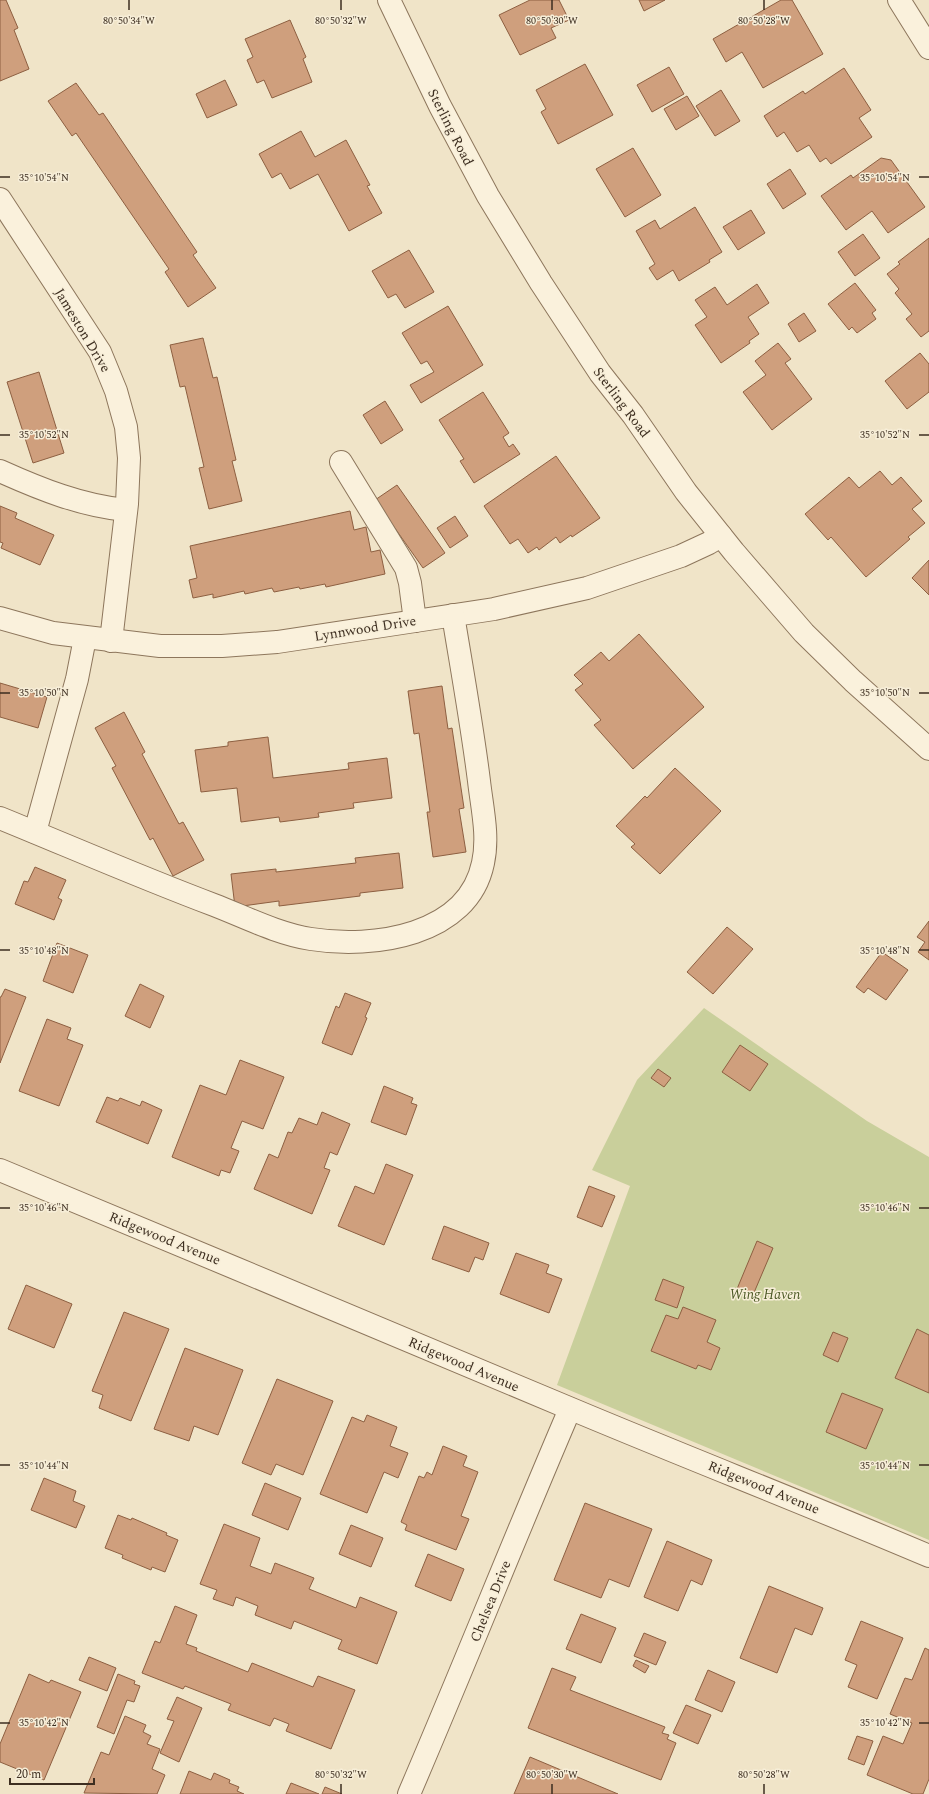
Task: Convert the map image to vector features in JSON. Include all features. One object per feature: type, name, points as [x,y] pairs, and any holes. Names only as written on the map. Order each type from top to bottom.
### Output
[{"type":"street","name":"Sterling Road","points":[[389,0],[458,142],[519,249],[596,367],[633,415],[686,492],[721,536],[804,633],[858,686],[929,749]]},
{"type":"street","points":[[899,0],[929,48]]},
{"type":"street","name":"Jameston Drive","points":[[0,199],[100,352],[109,371],[122,412],[128,443],[129,479],[111,641]]},
{"type":"street","points":[[341,462],[406,568],[410,583],[415,621]]},
{"type":"street","points":[[0,471],[56,494],[88,504],[126,510]]},
{"type":"street","name":"Lynnwood Drive","points":[[0,618],[53,633],[167,647],[229,646],[277,642],[518,604],[587,588],[675,558],[700,548],[721,536]]},
{"type":"street","points":[[0,818],[199,900],[279,931],[310,939],[351,942],[386,939],[416,932],[439,922],[456,910],[472,892],[479,880],[486,852],[485,831],[473,737],[453,615]]},
{"type":"street","points":[[35,832],[77,679],[85,638]]},
{"type":"street","name":"Ridgewood Avenue","points":[[0,1170],[256,1276],[570,1409],[822,1510],[929,1556]]},
{"type":"street","name":"Chelsea Drive","points":[[409,1794],[451,1698],[486,1608],[570,1409]]},
{"type":"green space","name":"Wing Haven","points":[[704,1008],[867,1121],[929,1157],[929,1540],[557,1385],[630,1186],[592,1170],[637,1080]]},
{"type":"building","points":[[0,0],[6,0],[18,28],[14,30],[29,69],[0,81]]},
{"type":"building","points":[[530,0],[559,0],[569,20],[551,28],[556,38],[520,55],[499,15]]},
{"type":"building","points":[[639,0],[665,0],[644,11]]},
{"type":"building","points":[[781,0],[792,0],[823,54],[763,88],[742,52],[726,62],[713,39]]},
{"type":"building","points":[[290,20],[306,57],[303,59],[312,82],[272,98],[264,80],[257,83],[247,60],[253,57],[245,39]]},
{"type":"building","points":[[585,64],[613,115],[558,144],[541,112],[546,109],[536,90]]},
{"type":"building","points":[[669,67],[684,94],[652,112],[637,85]]},
{"type":"building","points":[[844,68],[871,110],[859,118],[872,137],[831,164],[826,158],[820,162],[809,145],[797,152],[784,132],[777,137],[764,116],[803,91],[805,94]]},
{"type":"building","points":[[225,80],[237,105],[207,118],[196,94]]},
{"type":"building","points":[[76,83],[99,115],[103,113],[197,252],[193,255],[216,288],[188,307],[165,272],[169,269],[76,133],[72,136],[48,101]]},
{"type":"building","points":[[721,90],[740,121],[715,136],[696,106]]},
{"type":"building","points":[[687,96],[699,116],[676,130],[664,109]]},
{"type":"building","points":[[301,131],[315,157],[346,140],[370,185],[367,186],[382,213],[349,231],[318,174],[290,189],[281,173],[272,178],[259,154]]},
{"type":"building","points":[[633,148],[661,195],[625,217],[596,169]]},
{"type":"building","points":[[881,158],[891,160],[925,207],[888,233],[872,211],[846,230],[821,196],[851,175],[853,178]]},
{"type":"building","points":[[790,169],[806,194],[783,209],[767,184]]},
{"type":"building","points":[[695,207],[722,252],[709,260],[710,262],[679,281],[673,270],[657,280],[649,268],[655,264],[636,231],[655,220],[660,229]]},
{"type":"building","points":[[751,210],[765,233],[738,250],[723,227]]},
{"type":"building","points":[[863,234],[880,258],[855,276],[838,252]]},
{"type":"building","points":[[929,238],[929,331],[921,337],[906,319],[912,314],[895,293],[899,289],[887,274],[900,264],[898,262]]},
{"type":"building","points":[[409,250],[434,292],[405,308],[396,294],[388,298],[372,271]]},
{"type":"building","points":[[855,283],[876,310],[872,313],[876,319],[857,333],[852,327],[849,330],[828,304]]},
{"type":"building","points":[[757,284],[769,303],[748,317],[759,334],[749,341],[750,343],[721,363],[695,325],[707,317],[695,300],[715,287],[727,305]]},
{"type":"building","points":[[448,306],[483,365],[421,403],[410,385],[434,372],[427,361],[421,364],[402,333]]},
{"type":"building","points":[[804,313],[816,331],[799,342],[788,324]]},
{"type":"building","points":[[203,338],[213,378],[217,377],[236,460],[232,461],[242,501],[209,509],[199,468],[204,467],[185,386],[180,387],[170,345]]},
{"type":"building","points":[[778,343],[791,359],[785,363],[812,399],[772,430],[743,392],[766,375],[755,361]]},
{"type":"building","points":[[920,353],[929,364],[929,392],[907,409],[885,381]]},
{"type":"building","points":[[39,372],[64,453],[33,463],[7,382]]},
{"type":"building","points":[[483,392],[509,433],[503,437],[509,447],[513,444],[520,454],[474,483],[460,461],[464,459],[439,420]]},
{"type":"building","points":[[385,401],[403,430],[381,444],[363,415]]},
{"type":"building","points":[[556,456],[600,518],[572,537],[571,535],[560,543],[556,537],[539,550],[537,547],[528,553],[518,539],[510,544],[484,506]]},
{"type":"building","points":[[880,471],[892,485],[901,477],[922,501],[912,509],[925,523],[908,537],[910,539],[866,577],[831,537],[828,540],[805,514],[849,477],[859,488]]},
{"type":"building","points":[[397,485],[445,553],[423,568],[375,500]]},
{"type":"building","points":[[0,506],[17,513],[15,518],[54,535],[40,565],[1,548],[3,543],[0,542]]},
{"type":"building","points":[[350,511],[354,530],[366,527],[371,552],[380,550],[385,574],[326,587],[325,584],[274,592],[272,588],[245,594],[244,591],[213,598],[213,594],[193,598],[189,580],[197,578],[190,546]]},
{"type":"building","points":[[455,516],[468,536],[450,548],[437,528]]},
{"type":"building","points":[[929,560],[929,595],[912,578]]},
{"type":"building","points":[[639,634],[704,707],[633,769],[594,725],[601,720],[575,690],[583,684],[574,675],[601,652],[609,661]]},
{"type":"building","points":[[0,683],[47,697],[38,728],[0,717]]},
{"type":"building","points":[[442,686],[448,729],[452,728],[464,808],[459,809],[466,852],[433,857],[427,812],[430,812],[419,733],[414,734],[408,691]]},
{"type":"building","points":[[124,712],[145,752],[142,754],[179,824],[183,822],[204,860],[173,876],[153,838],[150,840],[112,768],[116,766],[95,728]]},
{"type":"building","points":[[268,737],[273,778],[349,769],[348,763],[387,758],[392,798],[353,803],[354,808],[318,813],[319,817],[280,822],[279,817],[241,822],[237,788],[201,792],[195,750],[228,746],[228,742]]},
{"type":"building","points":[[675,768],[721,811],[660,874],[631,847],[635,844],[616,826],[645,796],[647,798]]},
{"type":"building","points":[[399,853],[403,888],[360,893],[360,896],[279,906],[279,901],[235,907],[231,874],[276,869],[276,872],[356,863],[355,858]]},
{"type":"building","points":[[35,867],[66,880],[58,898],[62,900],[54,920],[15,904],[24,881],[28,882]]},
{"type":"building","points":[[929,921],[929,960],[918,952],[925,942],[917,937]]},
{"type":"building","points":[[727,927],[753,949],[713,994],[687,972]]},
{"type":"building","points":[[57,943],[88,955],[73,993],[43,981]]},
{"type":"building","points":[[882,952],[908,970],[886,1000],[868,988],[864,993],[856,987]]},
{"type":"building","points":[[140,984],[164,996],[150,1028],[125,1016]]},
{"type":"building","points":[[5,989],[26,997],[0,1063],[0,997]]},
{"type":"building","points":[[345,993],[371,1003],[365,1017],[367,1018],[352,1055],[322,1043],[336,1006],[339,1008]]},
{"type":"building","points":[[47,1019],[71,1028],[67,1039],[83,1045],[59,1106],[19,1091]]},
{"type":"building","points":[[740,1045],[768,1064],[750,1091],[722,1072]]},
{"type":"building","points":[[240,1060],[284,1077],[263,1129],[242,1121],[231,1148],[239,1151],[230,1173],[221,1170],[219,1176],[172,1157],[200,1085],[226,1095]]},
{"type":"building","points":[[658,1069],[671,1078],[664,1087],[651,1078]]},
{"type":"building","points":[[384,1086],[413,1098],[411,1103],[417,1105],[406,1135],[371,1122]]},
{"type":"building","points":[[107,1097],[118,1101],[120,1098],[140,1106],[142,1101],[162,1110],[148,1144],[96,1122]]},
{"type":"building","points":[[322,1112],[350,1124],[337,1155],[330,1152],[324,1168],[330,1170],[312,1214],[254,1189],[269,1154],[278,1158],[288,1132],[292,1133],[299,1118],[317,1125]]},
{"type":"building","points":[[386,1164],[413,1175],[384,1245],[338,1226],[355,1186],[374,1194]]},
{"type":"building","points":[[589,1186],[615,1196],[602,1227],[577,1217]]},
{"type":"building","points":[[444,1226],[489,1243],[483,1260],[475,1257],[469,1272],[432,1259]]},
{"type":"building","points":[[757,1241],[773,1248],[753,1295],[737,1289]]},
{"type":"building","points":[[516,1253],[549,1265],[546,1273],[562,1279],[549,1313],[500,1294]]},
{"type":"building","points":[[663,1279],[684,1287],[677,1308],[655,1300]]},
{"type":"building","points":[[26,1285],[72,1304],[54,1348],[8,1329]]},
{"type":"building","points":[[683,1307],[716,1320],[707,1342],[720,1348],[711,1370],[698,1365],[696,1369],[651,1351],[666,1315],[678,1319]]},
{"type":"building","points":[[124,1312],[169,1329],[131,1421],[99,1408],[103,1395],[92,1391]]},
{"type":"building","points":[[917,1329],[929,1335],[929,1393],[895,1378]]},
{"type":"building","points":[[833,1332],[848,1338],[838,1362],[823,1355]]},
{"type":"building","points":[[185,1348],[243,1370],[218,1435],[194,1426],[189,1441],[154,1429]]},
{"type":"building","points":[[277,1379],[333,1401],[303,1475],[276,1464],[271,1475],[242,1463]]},
{"type":"building","points":[[842,1393],[883,1409],[866,1449],[826,1432]]},
{"type":"building","points":[[367,1415],[397,1427],[390,1446],[408,1453],[398,1478],[384,1472],[367,1513],[320,1494],[352,1417],[364,1422]]},
{"type":"building","points":[[443,1446],[467,1456],[463,1466],[478,1472],[461,1516],[469,1519],[456,1550],[405,1530],[407,1525],[401,1522],[419,1476],[424,1478],[427,1472],[432,1475]]},
{"type":"building","points":[[44,1478],[76,1491],[73,1501],[85,1506],[76,1528],[31,1510]]},
{"type":"building","points":[[265,1483],[301,1498],[288,1530],[252,1515]]},
{"type":"building","points":[[585,1503],[652,1529],[629,1587],[609,1579],[601,1598],[554,1580]]},
{"type":"building","points":[[118,1515],[131,1520],[132,1518],[167,1533],[166,1535],[178,1540],[165,1572],[152,1567],[151,1570],[122,1558],[123,1555],[105,1548]]},
{"type":"building","points":[[224,1524],[260,1538],[250,1566],[271,1574],[275,1563],[314,1578],[309,1589],[356,1608],[360,1597],[397,1612],[377,1664],[338,1649],[342,1640],[294,1621],[291,1629],[255,1615],[258,1606],[236,1597],[233,1606],[213,1599],[217,1590],[200,1584]]},
{"type":"building","points":[[351,1525],[383,1538],[371,1567],[339,1554]]},
{"type":"building","points":[[667,1541],[712,1560],[702,1585],[691,1580],[678,1611],[644,1597]]},
{"type":"building","points":[[428,1554],[464,1569],[451,1601],[415,1586]]},
{"type":"building","points":[[769,1586],[823,1608],[812,1635],[795,1628],[777,1673],[740,1658]]},
{"type":"building","points":[[175,1606],[197,1615],[186,1644],[197,1648],[196,1651],[248,1672],[252,1663],[313,1687],[318,1676],[355,1690],[331,1749],[286,1731],[289,1724],[274,1718],[270,1726],[228,1710],[231,1704],[185,1686],[183,1689],[142,1673],[155,1641],[160,1643]]},
{"type":"building","points":[[581,1614],[616,1628],[601,1663],[566,1649]]},
{"type":"building","points":[[861,1621],[903,1638],[877,1699],[848,1687],[857,1665],[845,1660]]},
{"type":"building","points":[[644,1633],[666,1642],[656,1665],[634,1656]]},
{"type":"building","points":[[925,1648],[929,1650],[929,1779],[923,1794],[913,1794],[867,1775],[883,1736],[903,1744],[912,1723],[890,1714],[905,1678],[912,1680]]},
{"type":"building","points":[[89,1657],[116,1668],[107,1691],[79,1680]]},
{"type":"building","points":[[636,1660],[649,1666],[645,1673],[633,1666]]},
{"type":"building","points":[[552,1668],[576,1677],[570,1690],[665,1727],[662,1733],[669,1735],[667,1739],[676,1743],[661,1780],[528,1728]]},
{"type":"building","points":[[708,1670],[735,1682],[722,1712],[695,1700]]},
{"type":"building","points":[[29,1674],[49,1683],[51,1680],[81,1692],[44,1780],[0,1762],[0,1744]]},
{"type":"building","points":[[118,1674],[135,1681],[134,1684],[140,1686],[134,1702],[127,1700],[114,1734],[97,1727]]},
{"type":"building","points":[[177,1697],[202,1708],[179,1762],[160,1753],[174,1721],[167,1719]]},
{"type":"building","points":[[686,1705],[711,1715],[698,1744],[673,1733]]},
{"type":"building","points":[[125,1716],[146,1725],[143,1732],[151,1736],[147,1744],[160,1749],[152,1769],[165,1775],[157,1794],[84,1793],[101,1752],[109,1755]]},
{"type":"building","points":[[857,1736],[873,1741],[864,1765],[848,1759]]},
{"type":"building","points":[[530,1757],[618,1794],[514,1794]]},
{"type":"building","points":[[189,1771],[211,1780],[214,1773],[230,1780],[229,1783],[239,1787],[237,1791],[244,1794],[180,1794]]},
{"type":"building","points":[[291,1783],[319,1794],[286,1794]]},
{"type":"building","points":[[325,1787],[342,1794],[322,1794]]}]
